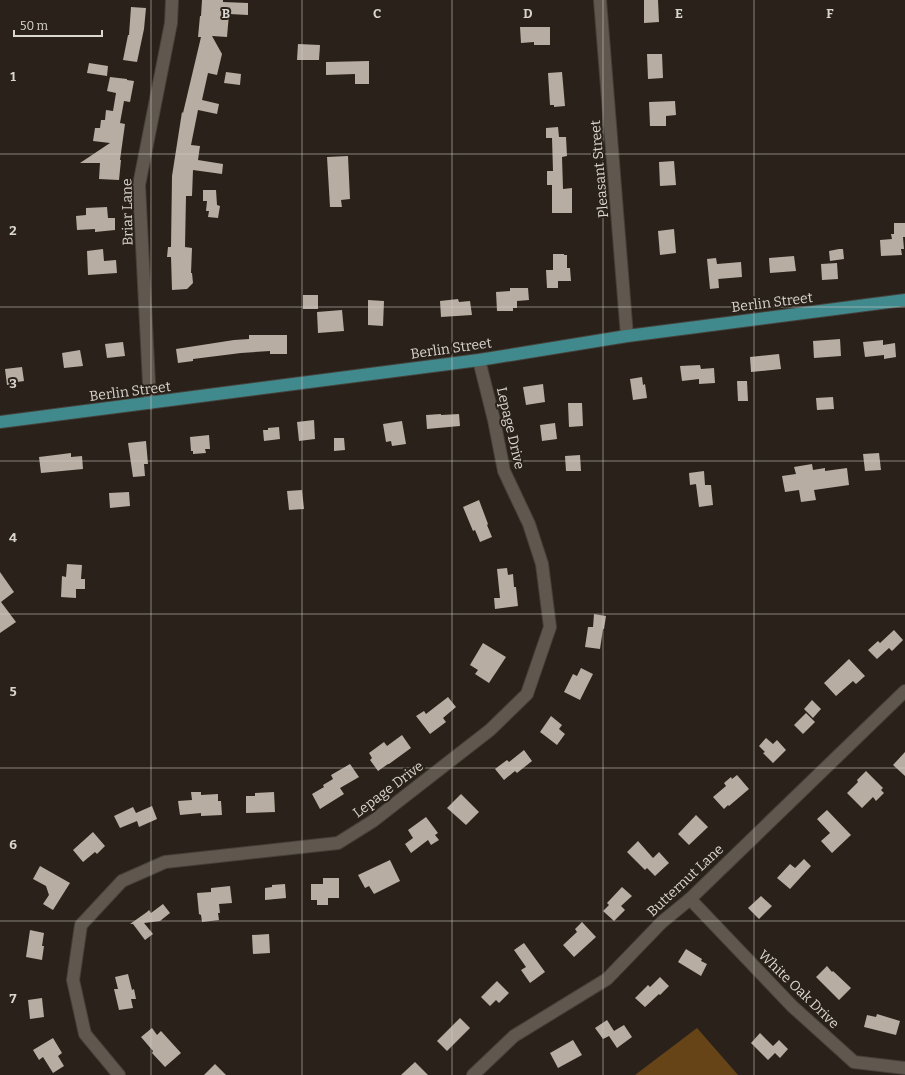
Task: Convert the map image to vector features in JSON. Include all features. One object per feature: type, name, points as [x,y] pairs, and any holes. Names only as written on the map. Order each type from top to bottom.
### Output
[{"type":"main road","name":"Berlin Street","points":[[0,422],[479,360],[627,336],[905,300]]},
{"type":"street","name":"Briar Lane","points":[[150,403],[139,184],[171,22],[172,0]]},
{"type":"street","name":"Pleasant Street","points":[[600,0],[627,336]]},
{"type":"street","name":"Lepage Drive","points":[[119,1075],[85,1034],[73,980],[81,924],[122,880],[165,862],[338,843],[373,821],[484,735],[527,694],[550,627],[542,564],[529,524],[504,472],[494,420],[479,360]]},
{"type":"street","name":"Butternut Lane","points":[[474,1075],[514,1036],[607,979],[662,922],[690,899],[905,691]]},
{"type":"street","name":"White Oak Drive","points":[[690,899],[792,1006],[854,1062],[905,1068]]},
{"type":"shaded area","points":[[697,1028],[738,1075],[635,1075]]},
{"type":"building","points":[[202,0],[223,0],[223,2],[248,3],[248,15],[229,14],[227,37],[212,36],[222,54],[217,75],[208,73],[202,100],[219,104],[217,114],[198,110],[191,145],[200,146],[198,160],[223,164],[222,174],[193,170],[192,196],[186,196],[185,247],[192,248],[191,273],[193,283],[187,289],[172,290],[171,257],[167,257],[168,247],[171,247],[172,176],[182,112],[183,113],[201,37],[198,37]]},
{"type":"building","points":[[644,0],[658,0],[659,22],[644,23]]},
{"type":"building","points":[[131,7],[146,8],[144,29],[137,62],[123,60],[129,35]]},
{"type":"building","points":[[520,27],[550,27],[550,45],[534,45],[534,42],[521,43]]},
{"type":"building","points":[[298,44],[320,45],[319,60],[297,60]]},
{"type":"building","points":[[647,54],[662,54],[663,78],[648,79]]},
{"type":"building","points":[[369,61],[369,84],[355,84],[355,74],[326,75],[326,62]]},
{"type":"building","points":[[89,63],[108,66],[107,76],[87,73]]},
{"type":"building","points":[[226,72],[241,74],[240,85],[224,83]]},
{"type":"building","points":[[562,72],[565,106],[554,107],[554,105],[550,105],[548,73]]},
{"type":"building","points":[[110,77],[134,81],[130,102],[124,101],[120,123],[125,124],[119,180],[99,179],[100,163],[80,163],[110,143],[93,141],[95,128],[100,128],[101,120],[105,120],[106,110],[113,111],[116,93],[107,91]]},
{"type":"building","points":[[675,101],[676,115],[666,116],[666,126],[650,126],[649,102]]},
{"type":"building","points":[[558,127],[559,137],[566,137],[567,156],[562,157],[563,189],[572,188],[572,213],[552,213],[552,185],[547,185],[547,171],[553,171],[552,138],[546,138],[546,128]]},
{"type":"building","points":[[348,156],[350,199],[341,200],[342,207],[330,207],[327,157]]},
{"type":"building","points":[[674,161],[676,185],[660,186],[659,162]]},
{"type":"building","points":[[203,190],[216,190],[217,205],[220,206],[218,218],[208,217],[209,211],[206,211],[207,201],[203,201]]},
{"type":"building","points":[[107,207],[108,218],[115,218],[115,230],[95,232],[95,229],[77,230],[76,216],[86,215],[86,208]]},
{"type":"building","points":[[894,223],[905,223],[905,237],[903,237],[904,249],[901,249],[902,255],[881,256],[880,240],[892,239],[891,234],[894,234]]},
{"type":"building","points":[[674,229],[676,253],[660,255],[658,231]]},
{"type":"building","points":[[103,249],[104,261],[116,260],[117,273],[88,275],[87,251]]},
{"type":"building","points":[[843,249],[844,259],[830,261],[829,251]]},
{"type":"building","points":[[553,254],[567,255],[567,268],[570,268],[571,281],[558,281],[558,288],[547,288],[546,270],[553,270]]},
{"type":"building","points":[[794,256],[796,271],[770,273],[769,258]]},
{"type":"building","points":[[716,258],[717,264],[741,262],[742,277],[718,279],[719,288],[710,289],[707,259]]},
{"type":"building","points":[[837,263],[838,279],[822,280],[821,264]]},
{"type":"building","points":[[510,288],[528,288],[529,300],[517,301],[517,308],[513,308],[513,311],[497,311],[496,292],[510,291]]},
{"type":"building","points":[[303,295],[318,295],[318,309],[303,309]]},
{"type":"building","points":[[458,299],[459,302],[470,301],[472,315],[441,317],[440,301]]},
{"type":"building","points":[[368,300],[384,301],[383,326],[368,325]]},
{"type":"building","points":[[342,310],[344,331],[318,333],[317,312]]},
{"type":"building","points":[[249,335],[287,335],[287,354],[270,354],[270,351],[241,353],[193,359],[193,361],[178,363],[176,349],[249,339]]},
{"type":"building","points":[[840,339],[841,356],[814,358],[813,341]]},
{"type":"building","points":[[883,340],[883,345],[895,343],[896,357],[884,359],[884,355],[865,357],[863,342]]},
{"type":"building","points":[[123,342],[125,356],[107,358],[105,344]]},
{"type":"building","points":[[80,350],[83,366],[64,368],[62,353]]},
{"type":"building","points":[[779,354],[781,369],[751,372],[750,357]]},
{"type":"building","points":[[700,365],[701,369],[714,368],[715,383],[699,384],[699,379],[682,381],[680,366]]},
{"type":"building","points":[[22,367],[24,381],[17,382],[17,384],[7,385],[5,369]]},
{"type":"building","points":[[642,377],[643,385],[645,384],[647,398],[633,400],[630,379]]},
{"type":"building","points":[[737,381],[747,381],[748,401],[738,401]]},
{"type":"building","points":[[543,384],[545,402],[526,405],[523,387]]},
{"type":"building","points":[[833,397],[834,409],[817,410],[816,398]]},
{"type":"building","points":[[568,403],[582,403],[583,426],[569,427]]},
{"type":"building","points":[[459,414],[460,426],[427,429],[426,415]]},
{"type":"building","points":[[314,420],[315,439],[299,441],[297,422]]},
{"type":"building","points":[[402,421],[406,444],[392,446],[391,441],[386,442],[383,424]]},
{"type":"building","points":[[555,423],[557,439],[542,441],[540,425]]},
{"type":"building","points":[[279,427],[280,439],[264,441],[263,430]]},
{"type":"building","points":[[209,435],[210,449],[205,449],[206,453],[193,454],[193,451],[191,451],[190,437]]},
{"type":"building","points":[[334,438],[344,438],[345,450],[334,451]]},
{"type":"building","points":[[146,441],[148,464],[144,464],[145,476],[133,477],[128,443]]},
{"type":"building","points":[[71,453],[71,457],[82,456],[83,469],[41,473],[39,457]]},
{"type":"building","points":[[879,453],[881,470],[865,471],[863,454]]},
{"type":"building","points":[[580,455],[581,471],[566,471],[565,456]]},
{"type":"building","points":[[812,464],[813,470],[825,468],[825,471],[847,468],[849,485],[814,490],[816,500],[801,502],[799,490],[785,492],[782,476],[796,474],[794,467]]},
{"type":"building","points":[[704,471],[705,485],[711,485],[713,505],[699,507],[696,484],[690,485],[689,473]]},
{"type":"building","points":[[302,490],[304,509],[289,510],[287,491]]},
{"type":"building","points":[[129,492],[130,506],[110,508],[109,493]]},
{"type":"building","points":[[479,500],[492,537],[480,542],[475,530],[473,531],[463,507]]},
{"type":"building","points":[[67,564],[82,565],[81,579],[85,579],[85,589],[76,589],[76,598],[61,597],[62,576],[66,577]]},
{"type":"building","points":[[507,568],[508,575],[513,574],[518,606],[495,609],[494,598],[500,598],[497,569]]},
{"type":"building","points":[[0,572],[14,592],[1,602],[16,622],[0,633]]},
{"type":"building","points":[[594,614],[606,616],[600,649],[585,647],[588,627],[593,627]]},
{"type":"building","points":[[894,630],[903,640],[892,651],[889,648],[877,659],[868,650],[878,641],[880,643]]},
{"type":"building","points":[[483,643],[506,657],[489,683],[475,674],[478,670],[470,665]]},
{"type":"building","points":[[849,659],[865,676],[856,684],[853,681],[836,696],[824,683]]},
{"type":"building","points":[[581,668],[593,674],[580,700],[564,692],[573,674],[577,676]]},
{"type":"building","points":[[448,697],[456,707],[443,718],[446,722],[430,734],[416,716],[424,711],[426,714]]},
{"type":"building","points":[[812,700],[821,709],[813,718],[804,709]]},
{"type":"building","points":[[806,713],[815,722],[803,734],[794,725]]},
{"type":"building","points":[[551,716],[562,725],[559,729],[565,734],[557,745],[540,732]]},
{"type":"building","points":[[402,735],[411,748],[378,771],[370,760],[372,758],[369,753],[384,742],[387,746]]},
{"type":"building","points":[[766,738],[773,744],[777,740],[786,750],[773,763],[763,753],[765,752],[759,746]]},
{"type":"building","points":[[524,750],[532,761],[517,773],[515,771],[504,780],[495,769],[507,760],[509,762]]},
{"type":"building","points":[[905,752],[905,776],[893,765]]},
{"type":"building","points":[[350,764],[359,777],[340,788],[344,794],[320,809],[312,794],[324,787],[323,785],[333,779],[331,775]]},
{"type":"building","points":[[866,771],[883,788],[881,790],[884,793],[876,801],[873,797],[862,808],[847,793]]},
{"type":"building","points":[[737,775],[749,789],[724,809],[713,797],[726,786],[724,783],[731,777],[732,779]]},
{"type":"building","points":[[191,792],[201,792],[201,795],[218,794],[218,801],[221,801],[222,815],[201,816],[201,813],[180,815],[178,801],[192,800]]},
{"type":"building","points":[[274,792],[275,812],[246,813],[246,796],[255,796],[255,793]]},
{"type":"building","points":[[461,794],[479,812],[466,825],[447,808]]},
{"type":"building","points":[[152,806],[157,819],[139,827],[137,821],[120,828],[114,816],[133,807],[136,813]]},
{"type":"building","points":[[827,810],[851,835],[832,853],[821,841],[830,833],[817,819]]},
{"type":"building","points":[[696,815],[708,827],[689,845],[678,834]]},
{"type":"building","points":[[426,817],[438,833],[435,835],[439,840],[431,845],[428,840],[411,853],[405,844],[413,838],[408,830]]},
{"type":"building","points":[[93,832],[105,846],[97,854],[95,852],[83,862],[73,850]]},
{"type":"building","points":[[638,841],[653,858],[659,852],[669,863],[655,876],[647,868],[645,870],[627,852]]},
{"type":"building","points":[[804,859],[811,866],[790,889],[777,878],[790,864],[795,868]]},
{"type":"building","points":[[390,860],[400,881],[374,894],[369,886],[365,888],[358,875]]},
{"type":"building","points":[[40,866],[70,883],[53,910],[43,904],[49,895],[46,886],[33,879]]},
{"type":"building","points":[[323,878],[339,878],[339,898],[328,898],[328,905],[317,905],[317,900],[311,900],[311,884],[323,884]]},
{"type":"building","points":[[285,884],[286,898],[265,900],[265,888],[272,887],[272,885]]},
{"type":"building","points":[[230,886],[232,903],[219,904],[219,920],[202,922],[201,915],[199,914],[197,893],[211,892],[211,888]]},
{"type":"building","points":[[622,887],[632,896],[621,906],[625,910],[614,921],[603,911],[609,905],[607,903]]},
{"type":"building","points":[[761,896],[772,906],[759,919],[748,908]]},
{"type":"building","points":[[163,904],[170,913],[160,921],[144,923],[153,934],[145,940],[133,924],[130,924],[149,910],[151,913]]},
{"type":"building","points":[[582,922],[596,937],[574,957],[563,945],[577,932],[575,929]]},
{"type":"building","points":[[30,930],[44,933],[42,960],[26,957]]},
{"type":"building","points":[[269,934],[270,953],[253,954],[252,935]]},
{"type":"building","points":[[524,943],[545,972],[530,983],[521,970],[526,967],[514,950]]},
{"type":"building","points":[[686,949],[707,964],[701,976],[678,962]]},
{"type":"building","points":[[827,966],[851,988],[839,1000],[816,977]]},
{"type":"building","points":[[128,974],[136,999],[131,999],[133,1008],[119,1010],[114,989],[118,989],[115,977]]},
{"type":"building","points":[[660,977],[669,986],[645,1007],[635,998],[648,985],[650,987]]},
{"type":"building","points":[[497,981],[509,993],[499,1003],[496,1000],[490,1006],[481,997]]},
{"type":"building","points":[[42,998],[44,1017],[30,1019],[28,1000]]},
{"type":"building","points":[[877,1014],[900,1021],[896,1035],[864,1027],[867,1015],[876,1017]]},
{"type":"building","points":[[460,1018],[470,1028],[447,1051],[437,1041]]},
{"type":"building","points":[[607,1020],[614,1031],[624,1025],[632,1037],[617,1048],[609,1036],[603,1039],[595,1028]]},
{"type":"building","points":[[152,1028],[157,1035],[161,1031],[181,1053],[165,1067],[152,1053],[153,1051],[141,1037]]},
{"type":"building","points":[[760,1033],[773,1046],[779,1040],[788,1049],[780,1058],[775,1053],[768,1060],[751,1043]]},
{"type":"building","points":[[53,1038],[62,1053],[58,1056],[64,1066],[53,1073],[43,1057],[39,1060],[33,1050]]},
{"type":"building","points":[[573,1040],[582,1055],[558,1068],[550,1053]]},
{"type":"building","points":[[415,1062],[428,1075],[401,1075]]},
{"type":"building","points":[[215,1064],[226,1075],[204,1075]]}]
